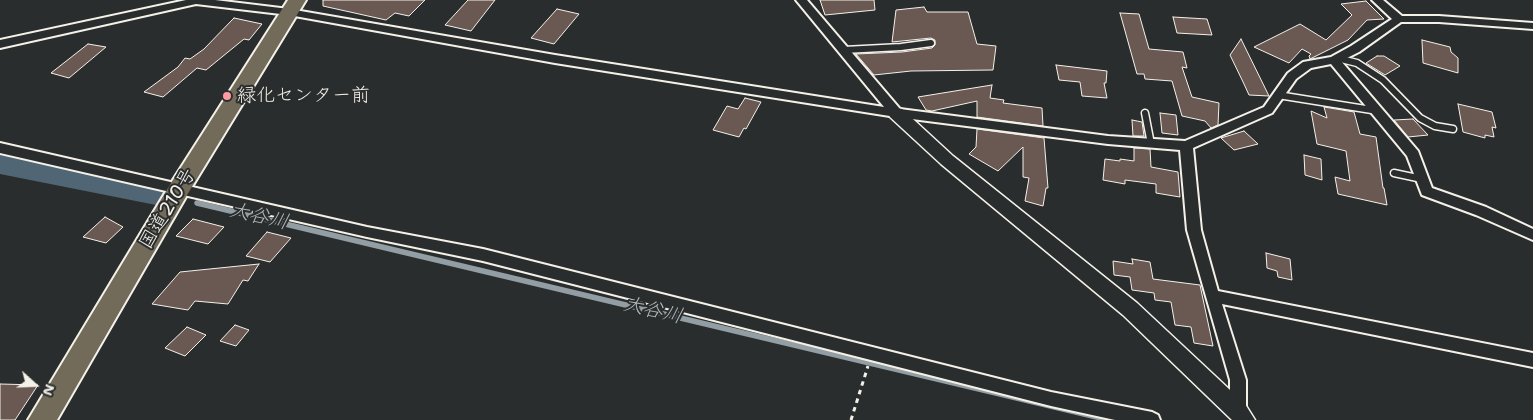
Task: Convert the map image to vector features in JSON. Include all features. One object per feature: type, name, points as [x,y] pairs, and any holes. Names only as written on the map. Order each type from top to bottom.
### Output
[{"type":"highway","name":"国道210号","points":[[42,420],[179,189],[293,6]]},
{"type":"street","points":[[801,0],[896,113],[948,160],[1130,309],[1241,415]]},
{"type":"street","points":[[1377,0],[1399,19]]},
{"type":"street","points":[[0,44],[188,1],[293,6],[555,58],[896,113],[1151,144],[1186,146],[1268,110],[1292,76],[1307,65],[1335,59],[1355,49],[1399,19],[1438,19],[1533,26]]},
{"type":"street","points":[[1335,59],[1413,154],[1427,191],[1481,211],[1533,235]]},
{"type":"street","points":[[1186,146],[1194,230],[1238,380],[1241,415]]},
{"type":"street","points":[[0,148],[367,232],[483,256],[1051,399],[1152,420]]},
{"type":"street","points":[[1212,296],[1533,360]]},
{"type":"lane","points":[[844,50],[901,47],[931,43]]},
{"type":"lane","points":[[1335,59],[1357,63],[1383,80],[1420,118],[1435,126],[1453,129]]},
{"type":"lane","points":[[1278,94],[1378,111]]},
{"type":"lane","points":[[1145,113],[1151,144]]},
{"type":"lane","points":[[1394,173],[1422,179]]},
{"type":"path","points":[[851,420],[872,355]]},
{"type":"building","points":[[323,0],[425,0],[409,16],[395,13],[386,20],[323,6]]},
{"type":"building","points":[[468,0],[495,0],[471,31],[445,25]]},
{"type":"building","points":[[820,0],[874,0],[875,10],[825,15]]},
{"type":"building","points":[[1366,1],[1384,19],[1367,20],[1348,40],[1310,59],[1309,56],[1311,54],[1302,49],[1289,63],[1254,47],[1300,24],[1326,40],[1352,15],[1341,4]]},
{"type":"building","points":[[924,7],[927,12],[968,12],[977,44],[996,46],[993,70],[911,71],[874,75],[856,54],[902,52],[932,48],[935,45],[935,40],[931,38],[892,42],[896,10]]},
{"type":"building","points":[[557,9],[579,14],[554,44],[531,38]]},
{"type":"building","points":[[1120,13],[1139,14],[1149,49],[1183,52],[1187,68],[1182,67],[1192,97],[1219,103],[1218,125],[1211,128],[1205,121],[1182,116],[1172,81],[1145,79],[1144,74],[1137,74]]},
{"type":"building","points":[[1173,17],[1207,19],[1212,35],[1177,33]]},
{"type":"building","points":[[234,18],[262,24],[249,40],[244,39],[206,70],[197,68],[163,97],[144,92],[178,67],[185,58],[190,59],[204,49]]},
{"type":"building","points":[[1241,39],[1269,96],[1249,95],[1230,55]]},
{"type":"building","points":[[1422,40],[1450,47],[1451,52],[1458,58],[1458,73],[1423,63]]},
{"type":"building","points":[[88,44],[106,47],[69,78],[51,73]]},
{"type":"building","points":[[1377,56],[1384,56],[1400,66],[1385,75],[1366,63]]},
{"type":"building","points":[[1056,65],[1107,71],[1106,83],[1104,83],[1107,98],[1082,96],[1080,82],[1059,80]]},
{"type":"building","points":[[992,85],[990,98],[1004,100],[1003,103],[1042,108],[1043,126],[977,117],[977,101],[932,111],[926,110],[918,97]]},
{"type":"building","points":[[745,98],[761,102],[746,129],[744,128],[739,137],[713,130],[727,106],[738,109]]},
{"type":"building","points":[[1458,104],[1492,112],[1496,128],[1492,127],[1494,137],[1485,135],[1485,138],[1463,132]]},
{"type":"building","points":[[1324,107],[1354,112],[1360,134],[1376,137],[1387,205],[1338,194],[1335,177],[1350,181],[1346,151],[1317,144],[1311,111],[1327,118]]},
{"type":"building","points":[[1160,113],[1176,115],[1178,135],[1162,133]]},
{"type":"building","points":[[1413,119],[1428,135],[1408,137],[1394,120]]},
{"type":"building","points":[[1132,120],[1142,122],[1144,136],[1133,136]]},
{"type":"building","points":[[977,129],[1044,138],[1048,188],[1046,188],[1043,206],[1025,201],[1029,178],[1023,177],[1023,147],[998,171],[969,154],[976,147]]},
{"type":"building","points":[[1244,131],[1258,144],[1234,150],[1221,138]]},
{"type":"building","points":[[1134,148],[1150,149],[1151,167],[1178,172],[1180,197],[1156,193],[1156,184],[1125,180],[1125,184],[1103,180],[1105,159],[1134,161]]},
{"type":"building","points":[[1304,155],[1321,159],[1322,180],[1305,175]]},
{"type":"building","points":[[105,217],[123,227],[106,243],[83,237]]},
{"type":"building","points":[[193,219],[224,227],[208,244],[176,236]]},
{"type":"building","points":[[267,232],[291,238],[270,262],[246,256]]},
{"type":"building","points":[[1266,253],[1290,259],[1292,280],[1278,277],[1277,271],[1267,268]]},
{"type":"building","points":[[1132,259],[1150,262],[1153,279],[1200,285],[1213,346],[1194,343],[1191,327],[1175,325],[1171,302],[1155,300],[1154,293],[1132,290],[1130,277],[1114,275],[1113,261],[1133,264]]},
{"type":"building","points":[[259,264],[248,281],[243,280],[228,304],[195,301],[188,310],[152,304],[180,272]]},
{"type":"building","points":[[235,325],[249,330],[236,346],[220,341]]},
{"type":"building","points":[[187,327],[206,335],[185,356],[165,348]]},
{"type":"building","points":[[0,384],[38,385],[15,420],[0,420]]},
{"type":"waterway","name":"大谷川","points":[[0,163],[156,194]]},
{"type":"waterway","name":"大谷川","points":[[197,203],[1109,420]]},
{"type":"place","name":"緑化センター前","points":[[227,96]]}]
